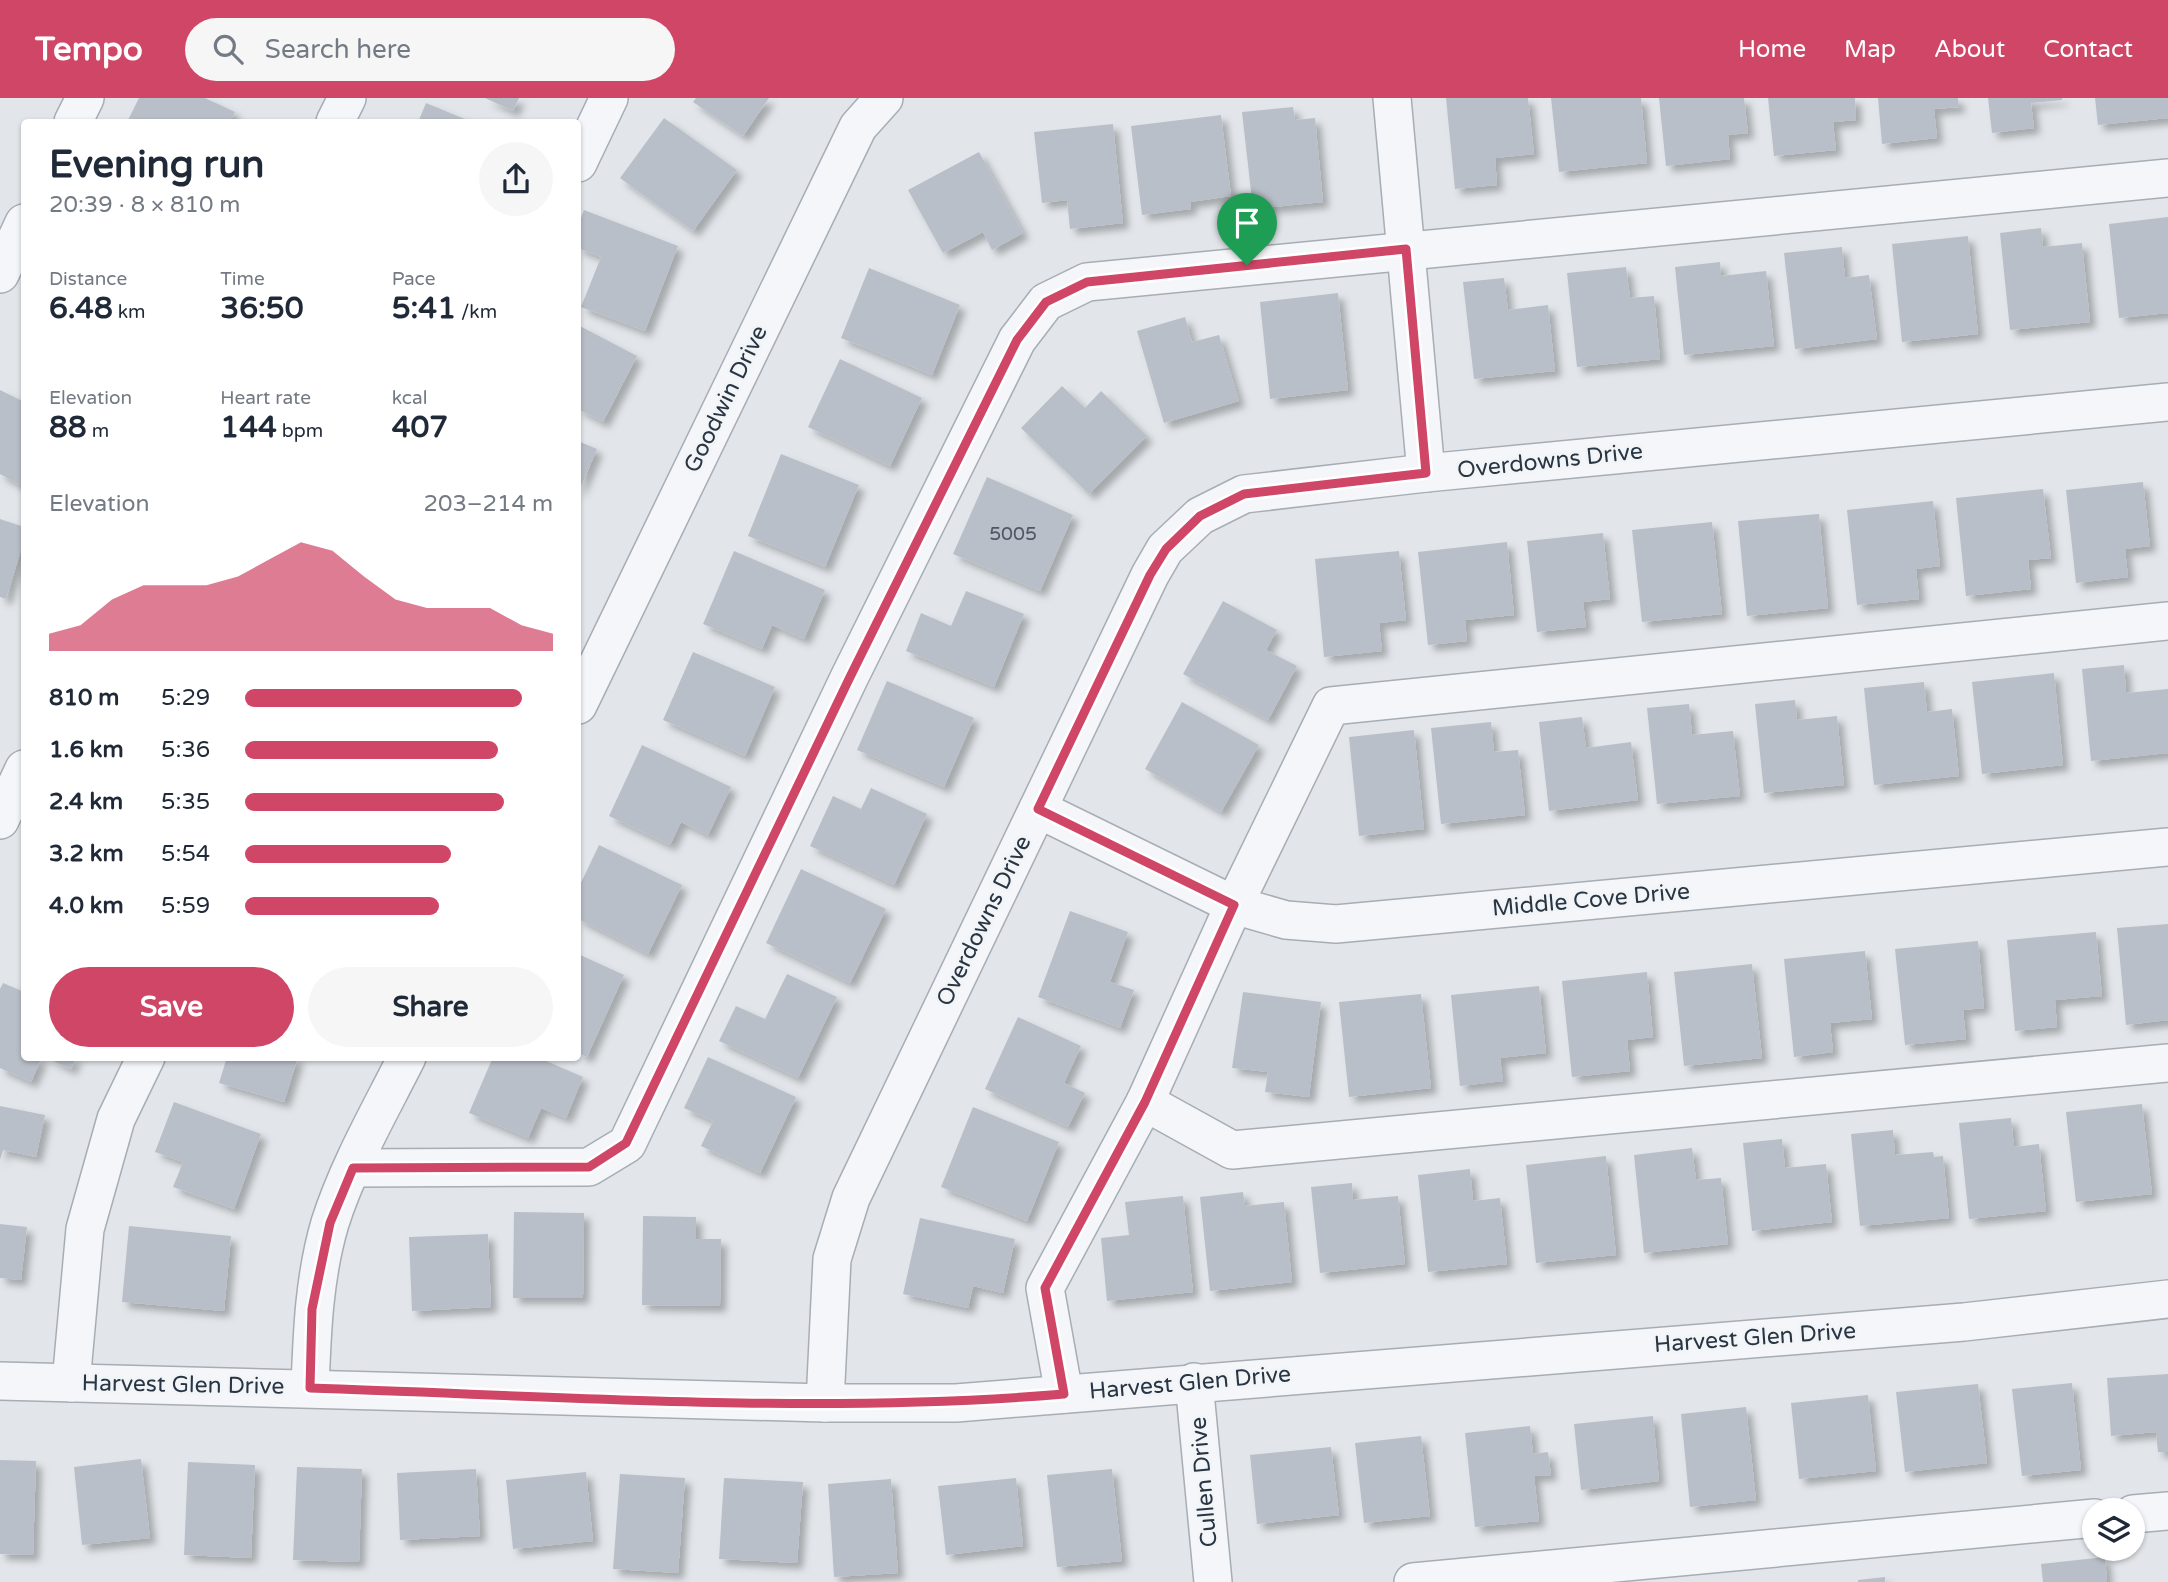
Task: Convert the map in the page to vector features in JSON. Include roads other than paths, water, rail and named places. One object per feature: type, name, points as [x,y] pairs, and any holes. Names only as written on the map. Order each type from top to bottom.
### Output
[{"type":"street","points":[[74,119],[85,98]]},
{"type":"street","points":[[336,119],[347,98]]},
{"type":"street","points":[[581,157],[609,98]]},
{"type":"street","name":"Goodwin Drive","points":[[581,699],[858,127],[884,98]]},
{"type":"street","points":[[1392,98],[1426,473]]},
{"type":"street","points":[[353,1168],[589,1167],[626,1143],[844,689],[1011,352],[1046,302],[1087,282],[1406,249],[2168,178]]},
{"type":"street","name":"Overdowns Drive","points":[[825,1404],[832,1259],[852,1198],[1150,575],[1166,549],[1200,516],[1244,494],[1426,473],[2168,401]]},
{"type":"street","points":[[1064,1394],[1045,1288],[1145,1102],[1234,905],[1331,706],[2168,621]]},
{"type":"street","points":[[0,820],[21,775]]},
{"type":"street","name":"Middle Cove Drive","points":[[1038,809],[1234,905],[1286,920],[1336,924],[2168,846]]},
{"type":"street","points":[[71,1383],[85,1229],[116,1119],[144,1061]]},
{"type":"street","points":[[310,1388],[312,1309],[330,1223],[353,1168],[405,1061]]},
{"type":"street","points":[[1145,1102],[1232,1150],[2168,1063]]},
{"type":"street","name":"Harvest Glen Drive","points":[[0,1381],[825,1404],[956,1403],[1964,1322],[2168,1299]]},
{"type":"street","name":"Cullen Drive","points":[[1194,1382],[1213,1582]]},
{"type":"street","points":[[2145,1513],[2168,1511]]},
{"type":"street","points":[[1413,1582],[2082,1518]]}]
